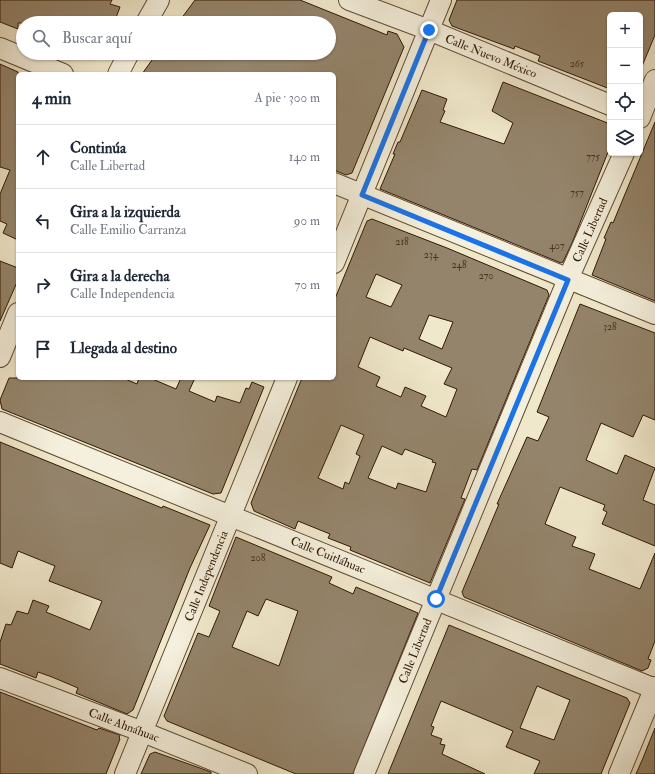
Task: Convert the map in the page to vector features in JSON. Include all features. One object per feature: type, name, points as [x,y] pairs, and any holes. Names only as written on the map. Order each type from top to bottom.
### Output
[{"type":"street","points":[[150,16],[159,0]]},
{"type":"street","name":"Calle Nuevo México","points":[[349,0],[429,30],[607,104]]},
{"type":"street","points":[[336,258],[441,0]]},
{"type":"street","points":[[0,48],[16,55]]},
{"type":"street","points":[[29,60],[58,72]]},
{"type":"street","points":[[119,72],[126,60]]},
{"type":"street","points":[[643,110],[655,80]]},
{"type":"street","points":[[643,118],[655,123]]},
{"type":"street","name":"Calle Libertad","points":[[364,774],[568,280],[623,156]]},
{"type":"street","points":[[336,184],[568,280],[655,314]]},
{"type":"street","points":[[0,357],[16,317]]},
{"type":"street","name":"Calle Independencia","points":[[125,774],[285,380]]},
{"type":"street","name":"Calle Cuitláhuac","points":[[0,422],[655,688]]},
{"type":"street","name":"Calle Ahnáhuac","points":[[0,678],[143,732],[247,774]]},
{"type":"street","points":[[619,774],[655,688]]},
{"type":"building","points":[[0,0],[112,0],[110,4],[120,7],[117,16],[16,16],[16,28],[0,22]]},
{"type":"building","points":[[195,0],[300,0],[387,35],[388,31],[397,34],[404,47],[352,173],[346,175],[336,171],[336,72],[143,72],[152,60],[336,60],[336,16],[183,16]]},
{"type":"building","points":[[457,0],[655,0],[655,35],[643,64],[643,12],[607,12],[607,88],[538,61],[540,56],[515,46],[514,49],[452,26],[449,20]]},
{"type":"building","points":[[0,64],[18,72],[16,72],[16,239],[3,233],[7,224],[0,221],[0,194],[10,170],[0,167]]},
{"type":"building","points":[[503,82],[607,123],[607,155],[572,243],[563,262],[561,263],[380,189],[395,154],[393,154],[398,142],[400,142],[422,90],[447,99],[443,110],[445,111],[440,122],[504,144],[513,123],[492,111]]},
{"type":"building","points":[[655,122],[655,301],[592,275],[606,239],[604,238],[611,222],[613,223],[641,156],[643,156],[643,151]]},
{"type":"building","points":[[372,219],[447,248],[547,290],[549,295],[477,470],[472,469],[461,498],[465,499],[430,583],[350,550],[351,547],[328,538],[330,534],[298,521],[295,529],[254,511],[251,503],[301,380],[336,380],[336,296],[367,221]],"holes":[[[376,274],[402,285],[391,307],[366,297]],[[429,315],[453,322],[442,349],[419,339]],[[370,337],[403,351],[404,348],[452,368],[444,384],[457,389],[446,417],[421,406],[426,396],[405,387],[401,397],[376,386],[380,377],[358,367]],[[341,425],[364,435],[356,454],[360,456],[349,484],[345,482],[343,489],[318,478]],[[382,446],[402,455],[405,449],[433,460],[432,462],[436,463],[426,492],[398,483],[396,489],[368,478]]]},
{"type":"building","points":[[0,261],[16,267],[16,285],[0,321]]},
{"type":"building","points":[[580,304],[655,333],[655,420],[643,415],[633,437],[601,423],[586,460],[617,474],[625,455],[655,468],[643,500],[655,505],[655,546],[602,524],[607,512],[603,510],[605,505],[560,487],[545,524],[576,537],[572,546],[595,554],[589,569],[640,589],[655,553],[655,641],[648,659],[651,660],[648,668],[642,671],[464,597],[462,592],[499,504],[497,504],[527,437],[538,441],[549,417],[537,412]]},
{"type":"building","points":[[9,378],[16,378],[16,380],[128,380],[137,384],[138,380],[155,380],[176,389],[180,380],[194,380],[189,391],[215,402],[217,396],[240,403],[246,388],[249,389],[252,382],[264,387],[221,493],[213,494],[2,409],[0,400]]},
{"type":"building","points":[[0,442],[162,508],[163,506],[210,525],[190,568],[133,710],[127,714],[76,693],[78,688],[52,677],[38,672],[36,678],[0,664],[0,642],[6,624],[11,625],[17,611],[28,614],[33,600],[49,606],[46,612],[90,630],[102,601],[49,581],[55,566],[18,551],[12,568],[0,563]]},
{"type":"building","points":[[236,537],[332,577],[329,583],[353,594],[356,587],[418,613],[353,774],[296,774],[167,721],[164,716],[198,633],[209,637],[220,611],[209,606]],"holes":[[[266,599],[298,611],[279,666],[232,647],[247,611],[258,616]]]},
{"type":"building","points":[[449,625],[627,698],[630,703],[601,774],[534,774],[540,761],[506,747],[513,731],[441,701],[431,726],[434,727],[431,735],[442,739],[440,744],[445,745],[442,754],[485,774],[388,774]],"holes":[[[537,686],[570,700],[554,740],[520,728]]]},
{"type":"building","points":[[0,692],[97,730],[99,728],[120,735],[120,739],[106,774],[0,774]]},
{"type":"building","points":[[655,728],[655,774],[636,774],[643,758]]},
{"type":"building","points":[[155,752],[211,772],[211,774],[141,774],[150,754]]},
{"type":"route","points":[[429,30],[362,195],[568,280],[436,599]]}]
